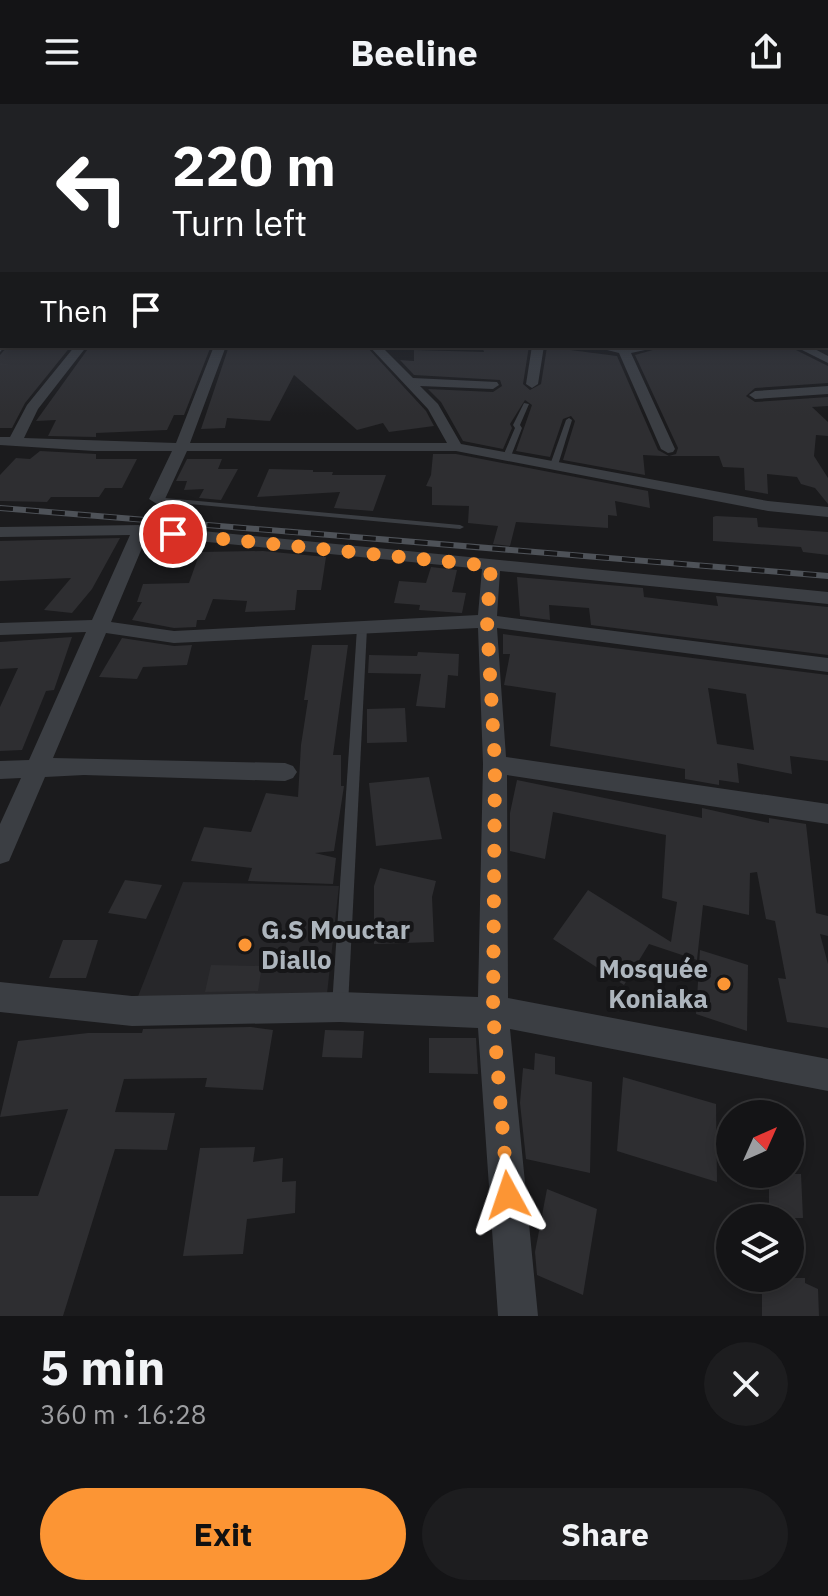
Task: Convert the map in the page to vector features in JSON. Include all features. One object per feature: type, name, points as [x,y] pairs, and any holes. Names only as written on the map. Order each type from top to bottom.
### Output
[{"type":"street","points":[[7,442],[79,348]]},
{"type":"street","points":[[157,499],[182,446],[219,348]]},
{"type":"street","points":[[377,348],[433,407],[456,447]]},
{"type":"street","points":[[532,384],[538,348]]},
{"type":"street","points":[[623,348],[668,449]]},
{"type":"street","points":[[804,348],[828,360]]},
{"type":"street","points":[[409,382],[493,385]]},
{"type":"street","points":[[755,395],[828,390]]},
{"type":"street","points":[[7,442],[94,447],[456,447],[768,506],[828,512]]},
{"type":"street","points":[[0,853],[141,530]]},
{"type":"street","points":[[0,532],[141,530],[828,598]]},
{"type":"street","points":[[491,566],[487,621],[495,764],[493,1013],[518,1316]]},
{"type":"street","points":[[0,629],[98,626],[174,637],[487,621],[828,665]]},
{"type":"street","points":[[495,764],[828,814]]},
{"type":"street","points":[[0,770],[285,772]]},
{"type":"street","points":[[0,997],[132,1011],[340,1007],[521,1014],[828,1075]]},
{"type":"lane","points":[[507,456],[526,404]]},
{"type":"lane","points":[[554,465],[569,420]]},
{"type":"lane","points":[[157,499],[460,527]]},
{"type":"lane","points":[[340,1007],[362,628]]},
{"type":"shaded area","name":"G.S Mouctar Diallo","points":[[183,882],[339,886],[326,1003],[135,1004]]},
{"type":"building","points":[[6,348],[69,348],[25,403],[12,428],[0,428],[0,355]]},
{"type":"building","points":[[89,348],[210,348],[184,415],[174,415],[167,430],[96,433],[96,437],[48,436],[56,420],[36,421]]},
{"type":"building","points":[[228,348],[368,348],[426,411],[434,426],[389,432],[383,423],[357,430],[294,375],[270,421],[227,418],[225,428],[201,429]]},
{"type":"building","points":[[483,348],[529,348],[523,384],[530,390],[541,384],[547,348],[617,356],[658,450],[669,456],[643,455],[645,475],[563,460],[575,421],[571,416],[563,419],[550,457],[516,451],[532,405],[525,400],[510,424],[512,428],[503,449],[463,441],[441,402],[428,389],[493,392],[502,386],[500,380],[414,375],[400,360],[414,361],[414,350],[484,352]]},
{"type":"building","points":[[660,348],[792,348],[828,366],[828,383],[755,388],[746,396],[755,402],[828,397],[828,406],[812,407],[828,422],[828,436],[816,435],[814,456],[828,478],[828,504],[815,488],[801,484],[797,477],[767,474],[768,494],[745,490],[744,468],[723,467],[719,456],[669,456],[676,454],[678,448],[635,355]]},
{"type":"building","points":[[40,451],[96,454],[96,459],[137,459],[122,488],[105,488],[99,497],[51,497],[47,502],[0,501],[0,475],[16,458],[30,459]]},
{"type":"building","points":[[433,454],[456,454],[648,491],[650,508],[615,501],[617,516],[608,515],[608,528],[516,522],[510,546],[493,544],[498,526],[468,523],[469,506],[432,505],[432,487],[426,486],[431,475]]},
{"type":"building","points":[[187,459],[222,459],[218,469],[238,469],[221,500],[199,498],[204,489],[184,490],[187,481],[176,481]]},
{"type":"building","points":[[269,469],[313,470],[333,472],[332,475],[386,475],[373,511],[334,508],[340,492],[257,497]]},
{"type":"building","points":[[713,517],[757,518],[758,527],[828,532],[828,555],[803,552],[801,547],[713,541]]},
{"type":"building","points":[[120,538],[92,589],[72,613],[44,610],[71,578],[0,581],[0,541]]},
{"type":"building","points":[[263,551],[326,557],[321,590],[297,590],[295,610],[245,612],[247,601],[213,599],[205,620],[197,620],[196,627],[174,628],[132,620],[142,602],[137,602],[143,584],[189,583],[200,552]]},
{"type":"building","points":[[431,567],[457,570],[452,592],[466,593],[462,613],[419,610],[420,605],[394,603],[399,581],[426,583]]},
{"type":"building","points":[[517,577],[643,588],[644,597],[718,606],[716,596],[828,607],[828,655],[591,625],[589,608],[549,605],[550,620],[520,616]]},
{"type":"building","points":[[503,634],[828,675],[828,761],[790,756],[792,774],[737,763],[739,783],[719,780],[719,785],[685,779],[685,769],[550,746],[556,693],[504,685],[510,654],[503,654]],"holes":[[[708,688],[746,694],[754,750],[717,744]]]},
{"type":"building","points":[[72,637],[54,690],[46,691],[22,750],[0,751],[0,707],[18,668],[0,669],[0,642]]},
{"type":"building","points":[[122,638],[174,646],[192,645],[187,665],[143,667],[137,679],[99,677]]},
{"type":"building","points":[[312,645],[348,645],[333,755],[341,755],[341,786],[344,786],[334,851],[315,853],[336,858],[333,884],[248,881],[252,868],[191,861],[204,827],[251,832],[266,793],[298,797],[308,700],[304,700]]},
{"type":"building","points":[[418,652],[459,654],[458,676],[448,675],[445,708],[416,706],[421,674],[368,673],[369,655],[417,656]]},
{"type":"building","points":[[405,708],[407,742],[367,743],[367,709]]},
{"type":"building","points":[[429,777],[442,839],[376,846],[369,783]]},
{"type":"building","points":[[517,780],[702,818],[702,808],[769,823],[769,818],[806,824],[816,913],[828,916],[828,936],[820,934],[828,964],[828,1028],[787,1022],[778,978],[786,979],[775,921],[766,919],[757,872],[750,873],[749,915],[703,905],[697,960],[649,944],[624,985],[553,939],[588,890],[671,942],[677,902],[662,898],[666,835],[553,812],[545,859],[510,851],[510,813]]},
{"type":"building","points":[[380,868],[436,881],[432,897],[434,942],[374,944],[374,886]]},
{"type":"building","points":[[125,880],[162,885],[146,919],[108,913]]},
{"type":"building","points":[[63,940],[98,940],[86,978],[49,978]]},
{"type":"building","points":[[700,950],[748,965],[747,1031],[696,1014]]},
{"type":"building","points":[[211,965],[262,966],[258,991],[205,992]]},
{"type":"building","points":[[251,1027],[273,1030],[263,1090],[205,1087],[207,1078],[124,1079],[115,1112],[175,1113],[167,1150],[115,1149],[63,1316],[0,1316],[0,1196],[38,1196],[68,1109],[0,1117],[18,1041],[88,1033],[142,1033],[143,1029]]},
{"type":"building","points":[[325,1030],[364,1031],[362,1058],[322,1057]]},
{"type":"building","points":[[429,1038],[476,1038],[478,1074],[429,1073]]},
{"type":"building","points":[[535,1053],[555,1057],[555,1074],[592,1082],[590,1173],[526,1159],[520,1103],[523,1068],[534,1070]]},
{"type":"building","points":[[623,1077],[716,1104],[716,1182],[617,1151]]},
{"type":"building","points":[[255,1147],[253,1162],[283,1158],[282,1182],[296,1181],[295,1213],[247,1219],[243,1254],[183,1256],[200,1148]]},
{"type":"building","points":[[769,1188],[802,1188],[802,1204],[769,1204]]},
{"type":"building","points":[[547,1189],[597,1209],[583,1295],[537,1275],[535,1252]]},
{"type":"building","points":[[804,1278],[805,1283],[818,1289],[819,1316],[762,1316],[762,1292],[804,1292]]},
{"type":"railway","points":[[0,508],[828,576]]},
{"type":"place","name":"G.S Mouctar Diallo","points":[[245,945]]},
{"type":"place","name":"Mosquée Koniaka","points":[[724,984]]},
{"type":"route","points":[[173,534],[491,566],[487,621],[495,764],[493,1013],[508,1195]]}]
